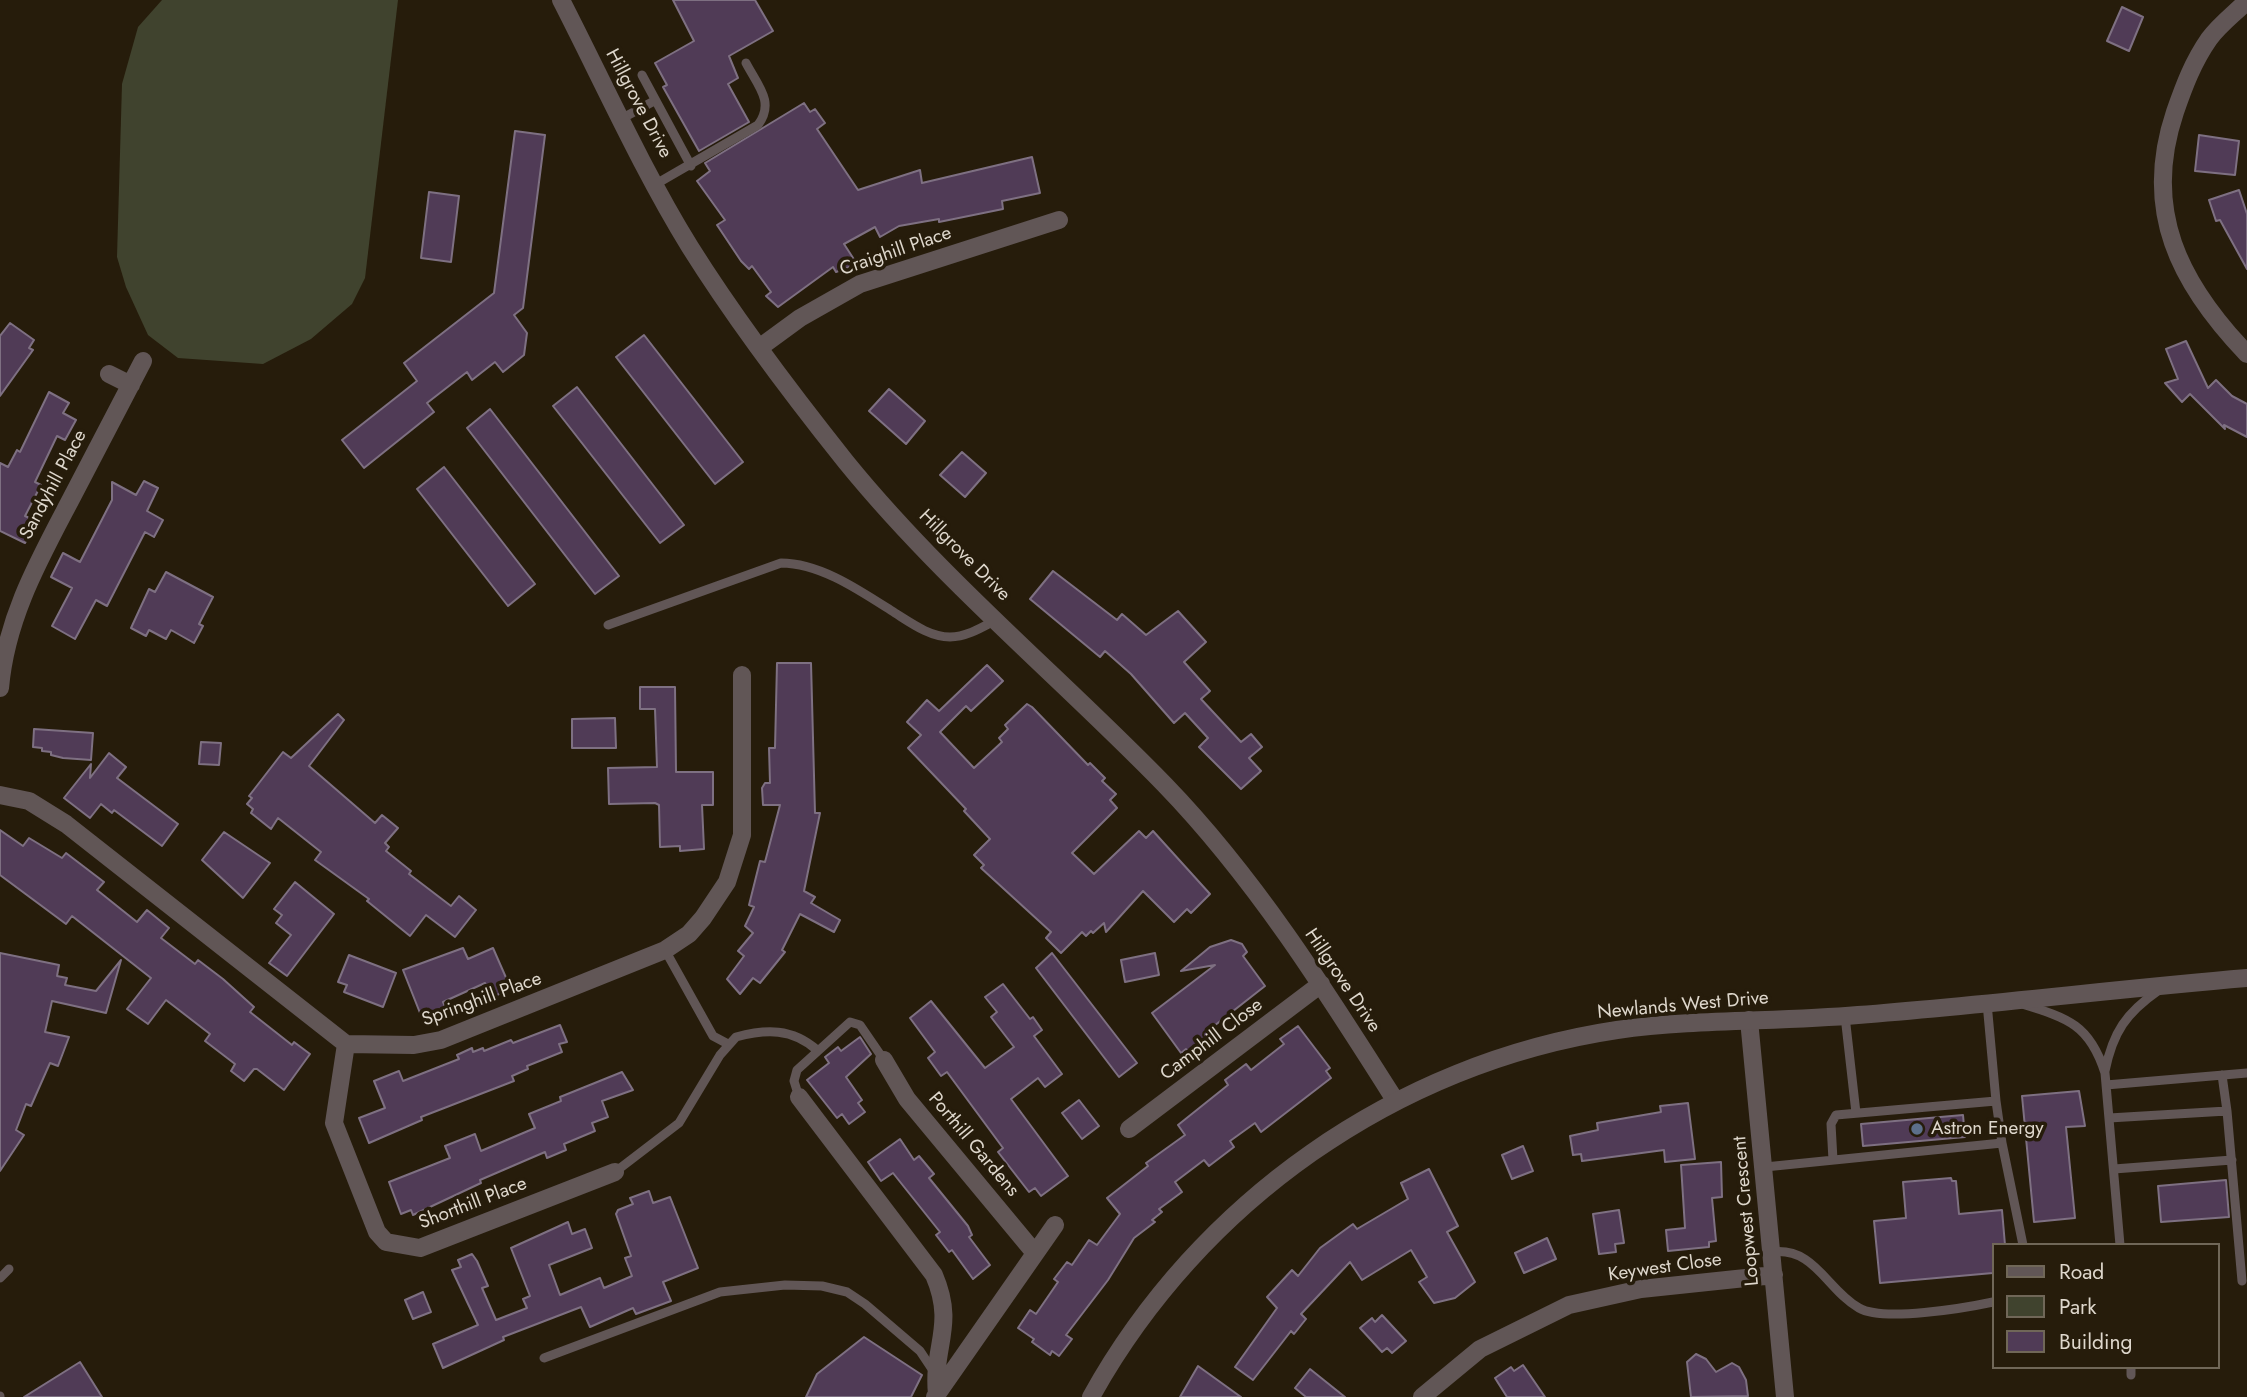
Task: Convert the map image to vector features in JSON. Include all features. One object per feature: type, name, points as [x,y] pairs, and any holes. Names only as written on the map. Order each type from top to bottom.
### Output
[{"type":"street","name":"Hillgrove Drive","points":[[561,0],[621,119],[690,246],[759,348],[848,464],[922,545],[1167,787],[1249,885],[1321,984],[1395,1100]]},
{"type":"street","points":[[2247,1],[2210,37],[2190,69],[2166,139],[2162,177],[2164,212],[2172,244],[2193,288],[2212,316],[2247,354]]},
{"type":"street","name":"Craighill Place","points":[[759,348],[800,318],[860,284],[1059,220]]},
{"type":"street","name":"Sandyhill Place","points":[[0,688],[2,665],[14,619],[29,579],[143,361]]},
{"type":"street","points":[[109,374],[131,385]]},
{"type":"street","name":"Springhill Place","points":[[345,1044],[414,1045],[441,1040],[665,950],[689,934],[704,918],[727,882],[742,835],[741,674]]},
{"type":"street","points":[[0,795],[29,801],[66,824],[345,1044]]},
{"type":"street","name":"Newlands West Drive","points":[[1091,1397],[1137,1322],[1194,1253],[1226,1220],[1271,1182],[1395,1100],[1505,1055],[1558,1041],[1619,1030],[1845,1016],[2247,978]]},
{"type":"street","name":"Camphill Close","points":[[1129,1129],[1321,984]]},
{"type":"street","name":"Loopwest Crescent","points":[[1749,1020],[1785,1397]]},
{"type":"street","name":"Shorthill Place","points":[[345,1044],[334,1122],[377,1232],[386,1242],[419,1248],[615,1172]]},
{"type":"street","name":"Porthill Gardens","points":[[884,1060],[908,1099],[1034,1252]]},
{"type":"street","points":[[799,1097],[934,1275],[946,1316],[935,1373],[936,1396]]},
{"type":"street","points":[[936,1396],[1055,1225]]},
{"type":"street","name":"Keywest Close","points":[[1422,1397],[1480,1349],[1569,1305],[1641,1289],[1774,1275]]},
{"type":"lane","points":[[656,184],[758,125],[766,113],[764,97],[746,63]]},
{"type":"lane","points":[[642,75],[691,166]]},
{"type":"lane","points":[[621,119],[654,101]]},
{"type":"lane","points":[[608,625],[781,563],[799,563],[829,576],[923,630],[947,637],[975,631],[997,620]]},
{"type":"lane","points":[[665,950],[713,1036],[728,1044]]},
{"type":"lane","points":[[2105,1073],[2115,1032],[2144,1001],[2166,986]]},
{"type":"lane","points":[[2011,1001],[2059,1016],[2085,1031],[2097,1048],[2105,1073],[2120,1243]]},
{"type":"lane","points":[[1987,1002],[2002,1143],[2023,1243]]},
{"type":"lane","points":[[1845,1016],[1856,1113]]},
{"type":"lane","points":[[799,1097],[794,1076],[817,1050],[844,1026],[855,1022],[884,1060]]},
{"type":"lane","points":[[615,1172],[679,1123],[728,1044],[736,1037],[778,1031],[798,1037],[817,1050]]},
{"type":"lane","points":[[2106,1085],[2247,1073]]},
{"type":"lane","points":[[2222,1075],[2242,1281]]},
{"type":"lane","points":[[1833,1160],[1832,1118],[1856,1113],[1996,1101]]},
{"type":"lane","points":[[2109,1118],[2227,1111]]},
{"type":"lane","points":[[1765,1167],[2002,1143]]},
{"type":"lane","points":[[2113,1169],[2232,1160]]},
{"type":"lane","points":[[1772,1252],[1797,1252],[1861,1309],[1898,1313],[1992,1302]]},
{"type":"lane","points":[[0,1278],[9,1269]]},
{"type":"lane","points":[[544,1358],[720,1293],[785,1285],[822,1286],[847,1292],[865,1304],[920,1351],[935,1373]]},
{"type":"green space","points":[[162,0],[398,0],[365,278],[352,304],[311,339],[263,364],[178,358],[148,335],[126,287],[117,257],[122,84],[138,27]]},
{"type":"building","points":[[673,0],[755,0],[773,31],[729,56],[738,78],[728,84],[749,122],[699,151],[663,87],[667,85],[655,63],[694,41]]},
{"type":"building","points":[[2122,7],[2143,17],[2129,51],[2107,41]]},
{"type":"building","points":[[804,103],[810,112],[815,109],[825,123],[817,129],[858,190],[920,170],[922,183],[1032,157],[1040,193],[1002,201],[1003,209],[939,222],[939,219],[899,226],[880,237],[875,227],[844,244],[857,264],[836,272],[833,267],[778,307],[766,296],[771,292],[752,266],[749,269],[741,261],[717,225],[725,220],[697,181],[710,171],[705,163]]},
{"type":"building","points":[[515,131],[545,135],[523,308],[514,315],[527,333],[524,355],[503,372],[495,362],[472,380],[467,372],[427,403],[434,412],[364,468],[342,440],[417,381],[404,363],[494,293]]},
{"type":"building","points":[[2199,135],[2239,141],[2235,175],[2195,171]]},
{"type":"building","points":[[2239,190],[2247,214],[2247,269],[2220,220],[2216,221],[2209,200]]},
{"type":"building","points":[[429,192],[459,196],[451,262],[421,258]]},
{"type":"building","points":[[10,323],[34,340],[29,348],[33,350],[0,396],[0,336]]},
{"type":"building","points":[[644,335],[743,462],[715,484],[616,357]]},
{"type":"building","points":[[2186,341],[2208,388],[2216,380],[2232,396],[2247,404],[2247,437],[2224,425],[2225,429],[2190,394],[2182,402],[2165,383],[2178,379],[2166,349]]},
{"type":"building","points":[[577,387],[684,525],[660,543],[553,406]]},
{"type":"building","points":[[889,389],[925,421],[906,444],[869,411]]},
{"type":"building","points":[[49,392],[69,403],[63,413],[76,420],[65,440],[57,436],[35,482],[41,485],[25,516],[36,521],[25,543],[0,531],[0,463],[8,467],[17,450],[20,452]]},
{"type":"building","points":[[490,409],[619,576],[595,594],[467,428]]},
{"type":"building","points":[[962,452],[986,473],[965,497],[940,475]]},
{"type":"building","points":[[444,467],[535,584],[508,606],[417,489]]},
{"type":"building","points":[[144,481],[158,488],[147,511],[163,520],[154,537],[145,532],[107,606],[96,600],[75,639],[52,626],[72,588],[51,577],[63,553],[80,562],[112,500],[112,482],[136,495]]},
{"type":"building","points":[[1053,571],[1117,620],[1122,614],[1146,635],[1178,611],[1206,642],[1184,662],[1210,691],[1201,699],[1241,742],[1251,734],[1262,747],[1249,758],[1261,771],[1241,789],[1199,747],[1208,738],[1185,713],[1174,723],[1131,674],[1105,651],[1100,657],[1030,599]]},
{"type":"building","points":[[166,572],[213,597],[199,624],[203,626],[194,643],[171,630],[166,639],[149,630],[146,636],[131,628],[149,589],[155,592]]},
{"type":"building","points":[[777,663],[811,663],[815,813],[820,813],[804,891],[815,897],[811,903],[840,920],[834,932],[800,914],[782,950],[785,952],[760,983],[753,978],[740,994],[727,979],[744,956],[738,951],[753,933],[745,926],[754,907],[749,905],[760,861],[765,862],[780,805],[763,805],[762,788],[765,783],[770,783],[769,748],[775,748]]},
{"type":"building","points":[[987,665],[1003,681],[971,711],[966,706],[940,732],[974,768],[1002,742],[999,738],[1008,729],[1005,725],[1027,704],[1032,707],[1088,765],[1090,763],[1105,778],[1102,781],[1116,794],[1110,800],[1117,808],[1072,853],[1094,874],[1139,831],[1146,838],[1153,831],[1210,894],[1191,913],[1187,909],[1174,922],[1143,891],[1106,932],[1104,923],[1086,936],[1082,932],[1061,953],[1046,938],[1051,932],[981,868],[984,865],[974,855],[990,839],[964,811],[966,809],[908,748],[921,735],[907,722],[927,700],[939,711]]},
{"type":"building","points":[[640,687],[675,687],[676,772],[713,772],[713,805],[702,805],[704,849],[680,851],[680,846],[660,847],[659,805],[655,803],[609,804],[608,768],[657,767],[655,709],[640,709]]},
{"type":"building","points":[[338,714],[344,720],[309,766],[375,823],[382,815],[398,828],[385,843],[389,847],[386,851],[411,871],[409,874],[451,906],[459,896],[476,910],[455,937],[426,915],[410,936],[367,901],[369,899],[315,860],[321,852],[278,818],[271,829],[251,813],[253,809],[247,804],[252,798],[249,796],[283,752],[291,758]]},
{"type":"building","points":[[615,718],[616,748],[572,748],[572,719]]},
{"type":"building","points":[[34,729],[93,733],[91,760],[63,758],[42,751],[42,748],[33,747]]},
{"type":"building","points":[[201,742],[221,743],[219,765],[199,764]]},
{"type":"building","points":[[109,753],[126,767],[117,778],[178,824],[162,846],[114,810],[112,813],[101,804],[90,818],[64,798],[91,764],[90,778]]},
{"type":"building","points":[[0,830],[23,846],[29,838],[62,858],[66,853],[104,882],[97,890],[137,922],[147,910],[169,928],[161,938],[195,964],[198,960],[223,979],[254,1007],[250,1012],[292,1045],[294,1042],[310,1054],[284,1090],[257,1069],[244,1081],[231,1071],[235,1064],[205,1041],[210,1034],[166,1000],[148,1024],[127,1009],[151,978],[72,916],[66,924],[0,875]]},
{"type":"building","points":[[224,832],[270,863],[243,898],[202,860]]},
{"type":"building","points":[[295,882],[334,914],[287,976],[269,963],[291,935],[276,923],[282,915],[274,909]]},
{"type":"building","points":[[1231,940],[1242,944],[1247,952],[1243,956],[1265,986],[1214,1026],[1217,1030],[1188,1052],[1186,1049],[1181,1053],[1152,1013],[1215,965],[1181,971],[1210,947]]},
{"type":"building","points":[[463,948],[468,959],[493,948],[511,989],[492,997],[485,983],[443,1002],[447,1011],[422,1018],[403,970]]},
{"type":"building","points":[[0,953],[59,965],[57,976],[67,978],[65,985],[96,991],[121,960],[106,1013],[52,1001],[45,1032],[69,1037],[58,1066],[50,1063],[31,1106],[26,1104],[16,1130],[24,1135],[0,1171]]},
{"type":"building","points":[[1052,953],[1137,1063],[1119,1077],[1036,968]]},
{"type":"building","points":[[1155,953],[1159,975],[1125,982],[1121,960]]},
{"type":"building","points":[[349,955],[396,973],[383,1007],[344,992],[347,985],[338,982]]},
{"type":"building","points":[[1003,984],[1042,1030],[1034,1036],[1062,1074],[1045,1087],[1038,1078],[1011,1099],[1068,1176],[1041,1196],[1035,1188],[1029,1192],[998,1152],[1003,1148],[947,1072],[941,1076],[928,1058],[935,1052],[910,1018],[931,1001],[985,1068],[1014,1047],[991,1017],[997,1012],[985,997]]},
{"type":"building","points":[[560,1025],[567,1042],[559,1044],[562,1052],[527,1066],[528,1069],[512,1076],[514,1081],[421,1117],[422,1120],[369,1143],[359,1118],[385,1108],[374,1081],[399,1071],[403,1081],[459,1059],[457,1055],[472,1048],[473,1052],[483,1048],[484,1051]]},
{"type":"building","points":[[1298,1026],[1330,1068],[1326,1071],[1331,1078],[1261,1132],[1255,1123],[1230,1141],[1234,1147],[1209,1166],[1204,1160],[1175,1182],[1182,1192],[1159,1209],[1162,1212],[1152,1220],[1155,1222],[1134,1238],[1108,1280],[1066,1335],[1072,1339],[1059,1356],[1052,1351],[1050,1355],[1032,1342],[1034,1339],[1018,1328],[1030,1310],[1036,1314],[1058,1282],[1054,1279],[1067,1262],[1072,1265],[1089,1240],[1097,1245],[1120,1214],[1107,1198],[1148,1166],[1146,1163],[1185,1135],[1178,1125],[1228,1085],[1225,1080],[1246,1064],[1251,1070],[1284,1044],[1280,1039]]},
{"type":"building","points":[[860,1037],[871,1054],[846,1077],[862,1100],[858,1103],[865,1112],[849,1124],[842,1114],[837,1118],[807,1080],[829,1063],[825,1057],[838,1047],[841,1051]]},
{"type":"building","points":[[622,1072],[633,1090],[602,1101],[608,1117],[592,1123],[595,1131],[564,1144],[566,1150],[547,1158],[545,1152],[480,1180],[481,1183],[413,1215],[411,1210],[401,1214],[389,1182],[450,1158],[445,1146],[475,1134],[481,1151],[535,1128],[529,1114],[561,1101],[560,1097]]},
{"type":"building","points":[[2079,1091],[2085,1126],[2066,1127],[2075,1218],[2034,1222],[2022,1096]]},
{"type":"building","points":[[1079,1100],[1099,1126],[1082,1139],[1062,1113]]},
{"type":"building","points":[[1688,1103],[1695,1159],[1665,1162],[1664,1150],[1582,1161],[1581,1154],[1573,1155],[1570,1136],[1598,1130],[1597,1123],[1661,1112],[1660,1106]]},
{"type":"building","points":[[1963,1115],[1965,1137],[1863,1146],[1861,1124]]},
{"type":"building","points":[[900,1139],[914,1160],[919,1156],[934,1174],[929,1178],[968,1226],[972,1235],[969,1237],[990,1265],[973,1279],[952,1250],[949,1252],[936,1235],[940,1232],[893,1173],[881,1181],[868,1162]]},
{"type":"building","points":[[1523,1146],[1533,1171],[1512,1179],[1502,1155]]},
{"type":"building","points":[[1721,1162],[1722,1197],[1712,1198],[1716,1241],[1709,1242],[1709,1247],[1668,1251],[1666,1230],[1685,1228],[1681,1165]]},
{"type":"building","points":[[1429,1169],[1458,1226],[1447,1232],[1475,1282],[1455,1298],[1434,1303],[1419,1282],[1427,1277],[1411,1250],[1362,1280],[1350,1262],[1301,1314],[1306,1319],[1294,1334],[1291,1331],[1253,1380],[1235,1367],[1277,1308],[1267,1297],[1292,1270],[1298,1276],[1320,1248],[1353,1224],[1357,1229],[1408,1199],[1401,1183]]},
{"type":"building","points":[[1951,1178],[1956,1181],[1959,1214],[2002,1210],[2005,1243],[1992,1243],[1992,1273],[1880,1283],[1874,1221],[1906,1218],[1903,1182]]},
{"type":"building","points":[[2226,1180],[2229,1217],[2161,1222],[2158,1186]]},
{"type":"building","points":[[649,1191],[653,1203],[670,1197],[698,1268],[663,1282],[671,1301],[636,1314],[633,1308],[590,1327],[581,1307],[503,1337],[504,1340],[443,1368],[433,1344],[478,1325],[452,1270],[461,1267],[458,1260],[472,1254],[477,1261],[488,1286],[482,1288],[496,1320],[527,1308],[523,1299],[530,1296],[511,1248],[568,1222],[572,1234],[585,1229],[592,1248],[549,1265],[560,1295],[600,1278],[604,1288],[632,1276],[625,1258],[631,1256],[616,1214],[618,1210],[633,1204],[630,1198]]},
{"type":"building","points":[[1619,1210],[1624,1243],[1615,1244],[1616,1252],[1599,1254],[1593,1214]]},
{"type":"building","points":[[1547,1238],[1556,1259],[1524,1273],[1515,1253]]},
{"type":"building","points":[[423,1292],[431,1312],[413,1319],[405,1300]]},
{"type":"building","points":[[1382,1315],[1406,1341],[1392,1353],[1387,1348],[1382,1352],[1360,1328],[1372,1318],[1375,1322]]},
{"type":"building","points":[[864,1337],[922,1375],[911,1397],[806,1397],[817,1374]]},
{"type":"building","points":[[1696,1354],[1706,1359],[1716,1372],[1732,1363],[1739,1367],[1746,1380],[1748,1396],[1691,1397],[1687,1362]]},
{"type":"building","points":[[80,1362],[102,1397],[24,1397]]},
{"type":"building","points":[[1523,1365],[1545,1397],[1507,1397],[1495,1378],[1511,1367],[1514,1371]]},
{"type":"building","points":[[1198,1366],[1241,1397],[1180,1397]]},
{"type":"building","points":[[1310,1369],[1345,1397],[1306,1397],[1295,1388]]},
{"type":"place","name":"Astron Energy","points":[[1917,1129]]}]
